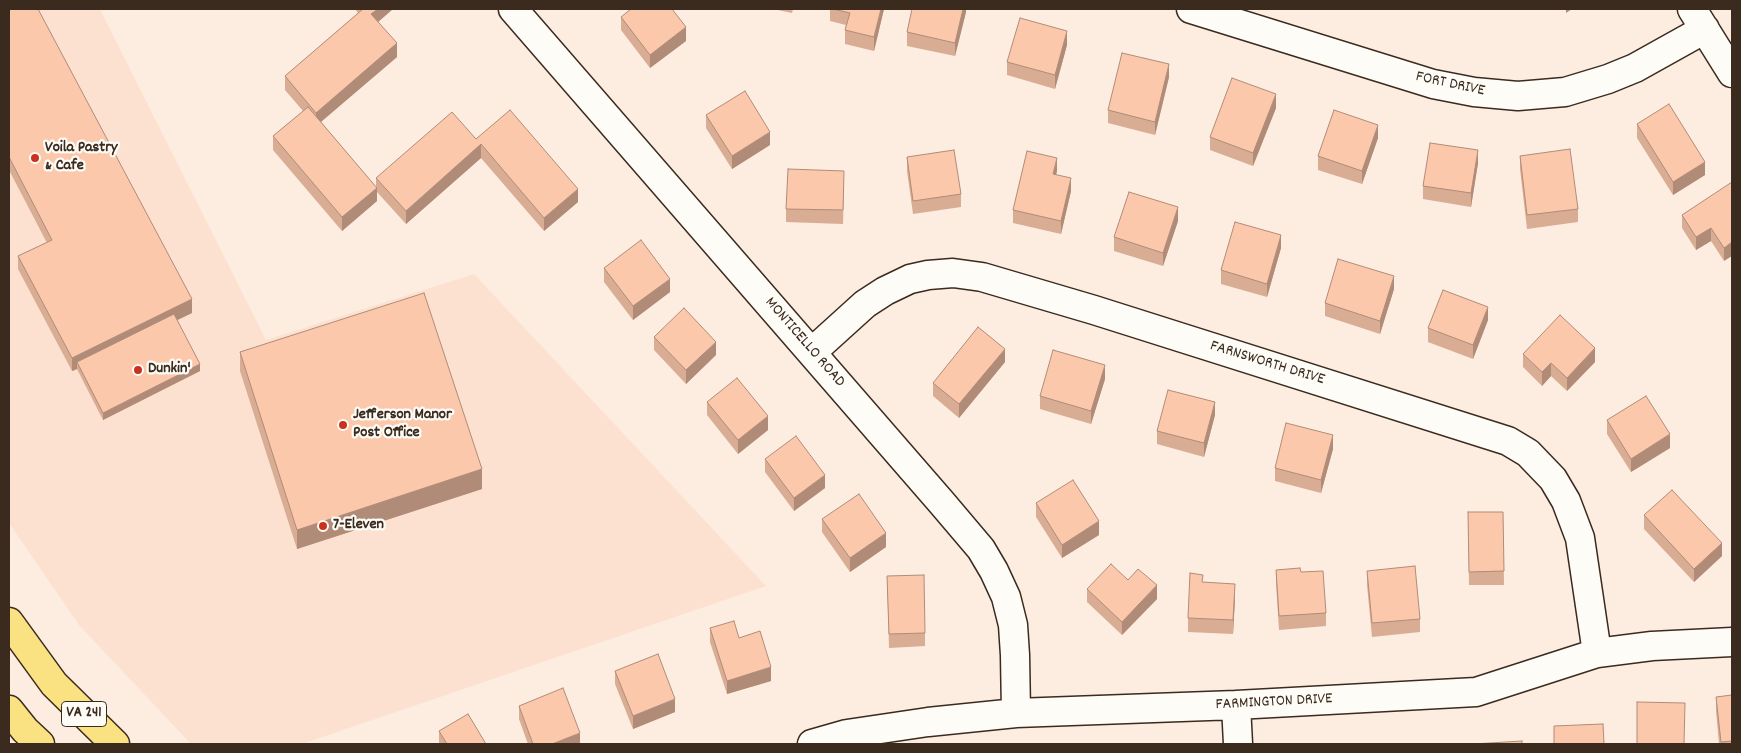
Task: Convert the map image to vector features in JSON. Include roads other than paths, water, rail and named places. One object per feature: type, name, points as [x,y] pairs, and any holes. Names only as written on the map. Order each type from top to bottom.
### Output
[{"type":"main road","name":"VA 241","points":[[9,622],[54,684],[114,744]]},
{"type":"main road","points":[[9,710],[25,730],[40,744]]},
{"type":"street","name":"MONTICELLO ROAD","points":[[513,9],[812,352],[980,550],[994,571],[1006,597],[1013,625],[1016,713]]},
{"type":"street","name":"FORT DRIVE","points":[[1191,9],[1433,84],[1474,92],[1518,96],[1565,92],[1636,68],[1699,19]]},
{"type":"street","points":[[1699,19],[1732,73]]},
{"type":"street","name":"FARNSWORTH DRIVE","points":[[812,352],[865,304],[885,291],[910,279],[953,273],[982,277],[1094,310],[1508,441],[1528,453],[1553,478],[1566,501],[1580,538],[1597,653]]},
{"type":"street","name":"FARMINGTON DRIVE","points":[[812,744],[865,731],[1016,713],[1236,705],[1476,692],[1597,653],[1652,646],[1732,642]]},
{"type":"street","points":[[1236,705],[1238,744]]},
{"type":"place","name":"Voila Pastry & Cafe","points":[[35,158]]},
{"type":"place","name":"Dunkin'","points":[[138,370]]},
{"type":"place","name":"Jefferson Manor Post Office","points":[[343,425]]},
{"type":"place","name":"7-Eleven","points":[[323,526]]}]
